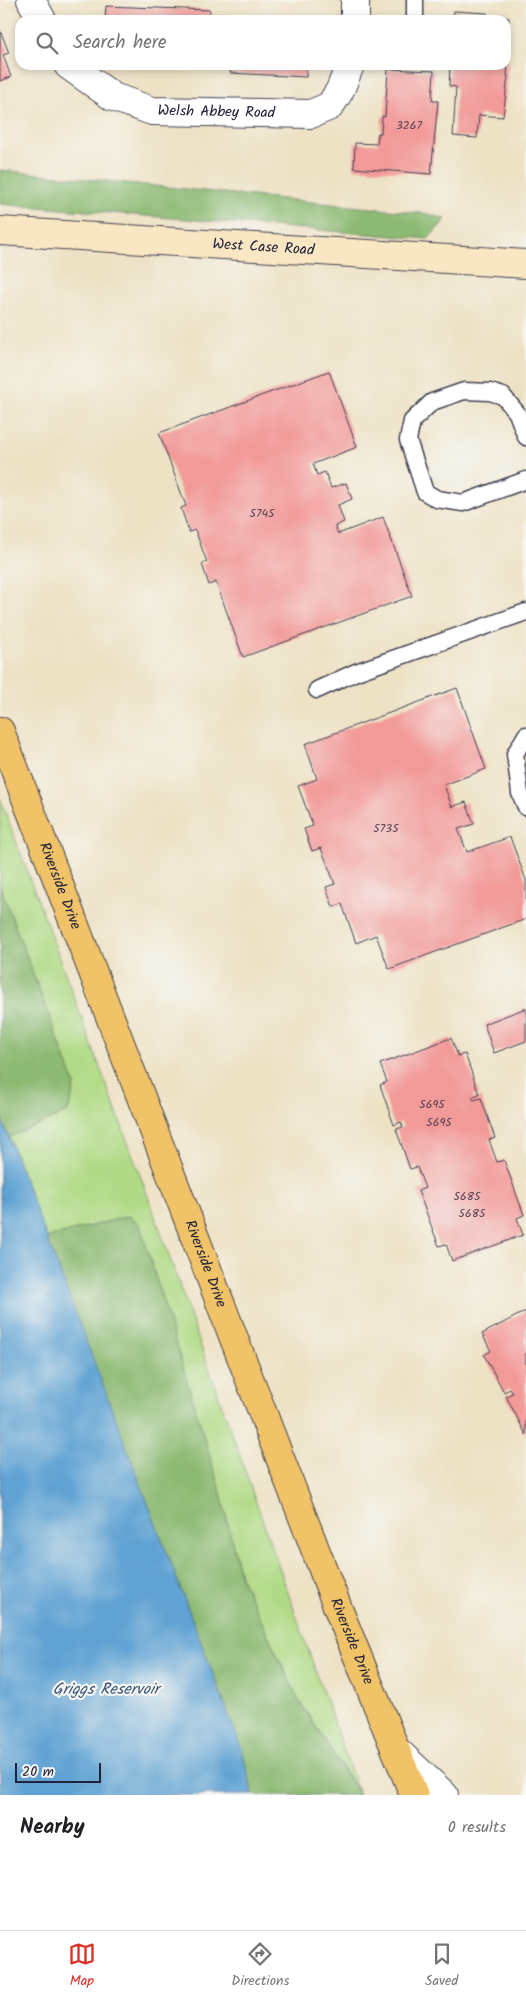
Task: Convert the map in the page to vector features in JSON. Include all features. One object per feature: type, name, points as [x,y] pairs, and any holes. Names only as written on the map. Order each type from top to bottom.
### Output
[{"type":"main road","name":"West Case Road","points":[[0,231],[526,264]]},
{"type":"main road","name":"Riverside Drive","points":[[0,731],[337,1606],[414,1795]]},
{"type":"street","points":[[31,0],[39,15]]},
{"type":"street","points":[[354,15],[355,0]]},
{"type":"street","name":"Welsh Abbey Road","points":[[75,70],[113,97],[152,110],[311,114],[330,106],[340,90],[348,70]]},
{"type":"street","points":[[397,1751],[444,1795]]},
{"type":"lane","points":[[415,0],[415,15]]},
{"type":"lane","points":[[526,437],[517,412],[503,396],[490,392],[464,391],[432,402],[412,421],[408,440],[426,492],[437,499],[463,503],[526,480]]},
{"type":"lane","points":[[317,690],[356,672],[526,612]]},
{"type":"lane","points":[[526,735],[514,754],[520,793],[526,807]]},
{"type":"green space","points":[[0,170],[428,214],[446,219],[428,239],[0,204]]},
{"type":"green space","points":[[0,798],[154,1213],[358,1791],[298,1699],[240,1576],[221,1493],[129,1216],[46,1238],[9,1137],[68,1112],[75,1085],[0,886]]},
{"type":"green space","points":[[0,886],[75,1085],[68,1112],[9,1137],[0,1115]]},
{"type":"green space","points":[[129,1216],[140,1225],[221,1493],[240,1576],[298,1699],[359,1795],[253,1795],[242,1750],[46,1238]]},
{"type":"water","name":"Griggs Reservoir","points":[[0,1115],[242,1750],[253,1795],[0,1795]]},
{"type":"building","points":[[106,6],[210,10],[210,15],[105,15]]},
{"type":"building","points":[[454,11],[487,13],[487,15],[454,15]]},
{"type":"building","points":[[0,30],[9,53],[3,55],[11,77],[0,81]]},
{"type":"building","points":[[230,70],[306,70],[306,77],[230,73]]},
{"type":"building","points":[[388,70],[434,71],[432,101],[438,101],[431,174],[354,168],[355,143],[377,144],[378,133],[381,133],[382,116],[385,117]]},
{"type":"building","points":[[450,70],[507,70],[503,117],[479,115],[477,138],[453,136],[456,87],[449,86]]},
{"type":"building","points":[[329,371],[357,447],[313,464],[317,475],[325,472],[331,488],[346,483],[352,499],[338,505],[344,522],[335,526],[338,534],[383,517],[412,596],[243,657],[216,582],[209,585],[202,564],[207,562],[195,530],[189,532],[181,508],[186,506],[159,433]]},
{"type":"building","points":[[457,688],[486,769],[444,785],[452,807],[466,802],[474,824],[458,829],[467,852],[510,837],[526,880],[526,919],[389,969],[376,935],[356,943],[342,904],[333,907],[326,887],[335,884],[321,848],[312,851],[304,829],[313,826],[298,786],[317,779],[305,744]]},
{"type":"building","points":[[526,1008],[526,1041],[494,1053],[484,1024]]},
{"type":"building","points":[[451,1038],[458,1056],[465,1054],[479,1094],[472,1097],[474,1100],[481,1098],[495,1138],[489,1140],[497,1162],[504,1160],[524,1215],[517,1218],[523,1235],[452,1261],[446,1244],[439,1246],[418,1191],[425,1188],[417,1167],[410,1169],[396,1129],[403,1127],[401,1122],[394,1125],[380,1085],[387,1082],[380,1064]]},
{"type":"building","points":[[526,1311],[526,1435],[506,1396],[513,1393],[510,1389],[504,1392],[484,1355],[491,1351],[482,1334]]}]
